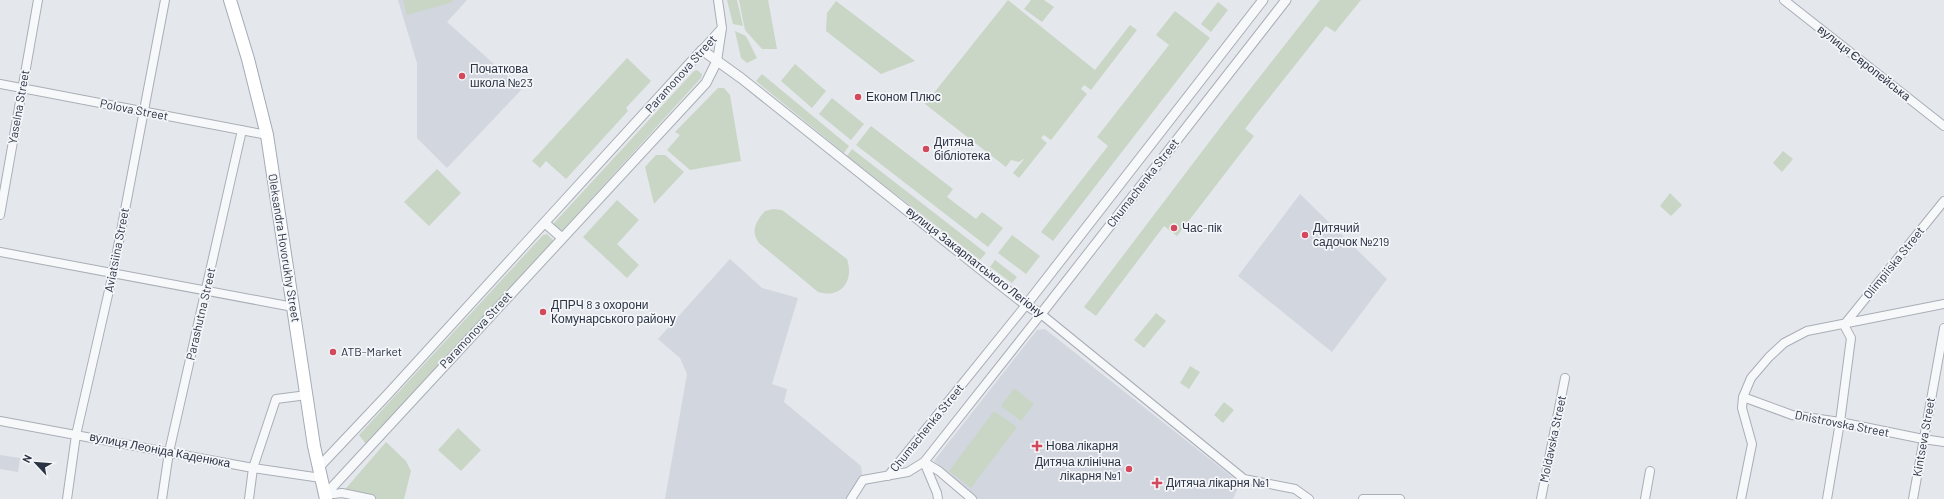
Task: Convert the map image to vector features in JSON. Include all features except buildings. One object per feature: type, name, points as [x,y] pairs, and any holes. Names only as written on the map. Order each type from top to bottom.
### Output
[{"type":"main road","name":"Oleksandra Hovorukhy Street","points":[[230,0],[248,59],[267,135],[307,395],[325,497]]},
{"type":"street","name":"Yaselna Street","points":[[0,215],[38,0]]},
{"type":"street","name":"Aviatsiina Street","points":[[67,499],[76,435],[114,273],[165,0]]},
{"type":"street","points":[[718,0],[722,28]]},
{"type":"street","name":"Chumachenka Street","points":[[888,476],[1026,305],[1263,0]]},
{"type":"street","name":"Chumachenka Street","points":[[888,476],[908,472],[924,462],[1286,0]]},
{"type":"street","name":"вулиця Європейська","points":[[1784,0],[1944,126]]},
{"type":"street","name":"Paramonova Street","points":[[320,473],[722,28]]},
{"type":"street","name":"Paramonova Street","points":[[325,497],[706,83],[717,62],[722,28]]},
{"type":"street","name":"вулиця Закарпатського Легіону","points":[[702,50],[741,78],[1026,305],[1041,314],[1244,479],[1295,489],[1309,499]]},
{"type":"street","name":"Polova Street","points":[[0,84],[267,135]]},
{"type":"street","name":"Parashutna Street","points":[[162,499],[169,452],[207,290],[242,130]]},
{"type":"street","name":"Olimpiiska Street","points":[[1844,325],[1944,201]]},
{"type":"street","points":[[545,223],[562,238]]},
{"type":"street","points":[[0,252],[294,307]]},
{"type":"street","points":[[1741,499],[1752,444],[1742,408],[1743,397],[1751,378],[1769,357],[1784,343],[1806,331],[1844,325],[1944,304]]},
{"type":"street","points":[[1827,499],[1840,422],[1851,338],[1844,325]]},
{"type":"street","name":"Kintseva Street","points":[[1913,499],[1944,328]]},
{"type":"street","name":"Moldavska Street","points":[[1541,499],[1566,378]]},
{"type":"street","points":[[249,499],[253,468],[276,399],[307,395]]},
{"type":"street","name":"Dnistrovska Street","points":[[1743,397],[1792,415],[1840,422],[1944,442]]},
{"type":"street","name":"вулиця Леоніда Каденюка","points":[[0,421],[253,468],[320,473]]},
{"type":"street","points":[[924,462],[935,487],[938,499]]},
{"type":"street","points":[[924,462],[939,471],[972,499]]},
{"type":"street","points":[[1645,499],[1650,471]]},
{"type":"street","points":[[851,499],[862,480],[888,476]]},
{"type":"street","points":[[325,497],[342,492],[371,499]]},
{"type":"street","points":[[1363,499],[1400,499]]},
{"type":"shaded area","name":"Початкова школа №23","points":[[398,0],[467,0],[447,22],[522,89],[447,168],[417,138],[417,63]]},
{"type":"shaded area","name":"Дитячий садочок №219","points":[[1300,194],[1387,279],[1332,352],[1238,276]]},
{"type":"shaded area","points":[[730,259],[762,288],[798,298],[772,384],[787,389],[784,402],[861,466],[863,480],[851,499],[665,499],[687,374],[680,358],[658,339]]},
{"type":"shaded area","points":[[1045,329],[1240,483],[1233,499],[976,499],[934,461],[1037,330]]},
{"type":"shaded area","points":[[0,455],[20,458],[18,472],[0,469]]},
{"type":"green space","points":[[403,0],[452,0],[453,2],[407,15]]},
{"type":"green space","points":[[727,0],[737,0],[743,26],[733,24]]},
{"type":"green space","points":[[739,0],[768,0],[777,49],[762,49],[745,30]]},
{"type":"green space","points":[[1008,0],[1095,70],[1130,25],[1137,30],[1091,90],[1084,85],[1081,89],[1087,94],[1051,140],[1044,135],[1041,138],[1047,143],[1019,178],[1013,173],[1025,158],[1019,162],[1011,160],[1006,167],[925,104]]},
{"type":"green space","points":[[1031,0],[1044,0],[1054,7],[1042,22],[1024,9]]},
{"type":"green space","points":[[1320,0],[1361,0],[1335,32],[1326,26],[1254,117],[1245,129],[1254,136],[1177,236],[1164,226],[1096,316],[1084,307],[1229,116]]},
{"type":"green space","points":[[836,1],[915,61],[881,74],[826,31],[827,13]]},
{"type":"green space","points":[[1218,2],[1228,10],[1211,32],[1201,24]]},
{"type":"green space","points":[[1175,11],[1210,38],[1053,241],[1041,232],[1108,146],[1097,137],[1169,45],[1156,35]]},
{"type":"green space","points":[[735,31],[746,36],[757,58],[747,63],[741,58]]},
{"type":"green space","points":[[627,58],[651,81],[626,108],[628,111],[566,179],[546,161],[540,168],[532,161]]},
{"type":"green space","points":[[795,64],[826,91],[812,108],[781,81]]},
{"type":"green space","points":[[697,70],[702,74],[701,78],[562,231],[554,226],[554,223],[694,71]]},
{"type":"green space","points":[[762,74],[849,146],[844,153],[756,81]]},
{"type":"green space","points":[[718,88],[724,88],[730,95],[741,161],[690,170],[667,150],[680,135],[675,132]]},
{"type":"green space","points":[[832,98],[864,124],[851,140],[819,114]]},
{"type":"green space","points":[[871,126],[953,189],[947,197],[976,219],[982,212],[1003,228],[988,247],[856,145]]},
{"type":"green space","points":[[852,149],[986,253],[980,260],[847,156]]},
{"type":"green space","points":[[1783,151],[1793,159],[1782,172],[1773,163]]},
{"type":"green space","points":[[656,155],[665,155],[684,172],[654,204],[645,167]]},
{"type":"green space","points":[[437,169],[461,193],[429,226],[404,202]]},
{"type":"green space","points":[[1670,193],[1682,205],[1671,216],[1660,206]]},
{"type":"green space","points":[[617,200],[639,220],[617,244],[639,265],[627,278],[583,237]]},
{"type":"green space","points":[[773,209],[782,210],[847,259],[849,274],[847,281],[840,290],[834,293],[818,292],[759,243],[756,239],[755,226],[765,211]]},
{"type":"green space","points":[[547,234],[553,240],[551,244],[366,444],[359,435],[543,235]]},
{"type":"green space","points":[[1012,235],[1040,256],[1026,274],[998,253]]},
{"type":"green space","points":[[995,260],[1017,277],[1012,283],[990,267]]},
{"type":"green space","points":[[1156,313],[1166,321],[1144,348],[1134,340]]},
{"type":"green space","points":[[1190,366],[1200,372],[1189,389],[1180,383]]},
{"type":"green space","points":[[1014,388],[1034,404],[1021,421],[1001,406]]},
{"type":"green space","points":[[1224,402],[1234,410],[1223,423],[1214,415]]},
{"type":"green space","points":[[994,411],[1017,427],[971,488],[949,471]]},
{"type":"green space","points":[[458,428],[481,450],[461,471],[438,450]]},
{"type":"green space","points":[[386,442],[406,461],[411,471],[404,499],[371,499],[342,493]]},
{"type":"place","name":"Початкова школа №23","points":[[462,76]]},
{"type":"place","name":"Економ Плюс","points":[[858,97]]},
{"type":"place","name":"Дитяча бібліотека","points":[[926,149]]},
{"type":"place","name":"Час-пік","points":[[1174,228]]},
{"type":"place","name":"Дитячий садочок №219","points":[[1305,235]]},
{"type":"place","name":"ДПРЧ 8 з охорони Комунарського району","points":[[543,312]]},
{"type":"place","name":"ATB-Market","points":[[333,352]]},
{"type":"place","name":"Нова лікарня","points":[[1037,446]]},
{"type":"place","name":"Дитяча клінічна лікарня №1","points":[[1129,469]]},
{"type":"place","name":"Дитяча лікарня №1","points":[[1157,483]]}]
